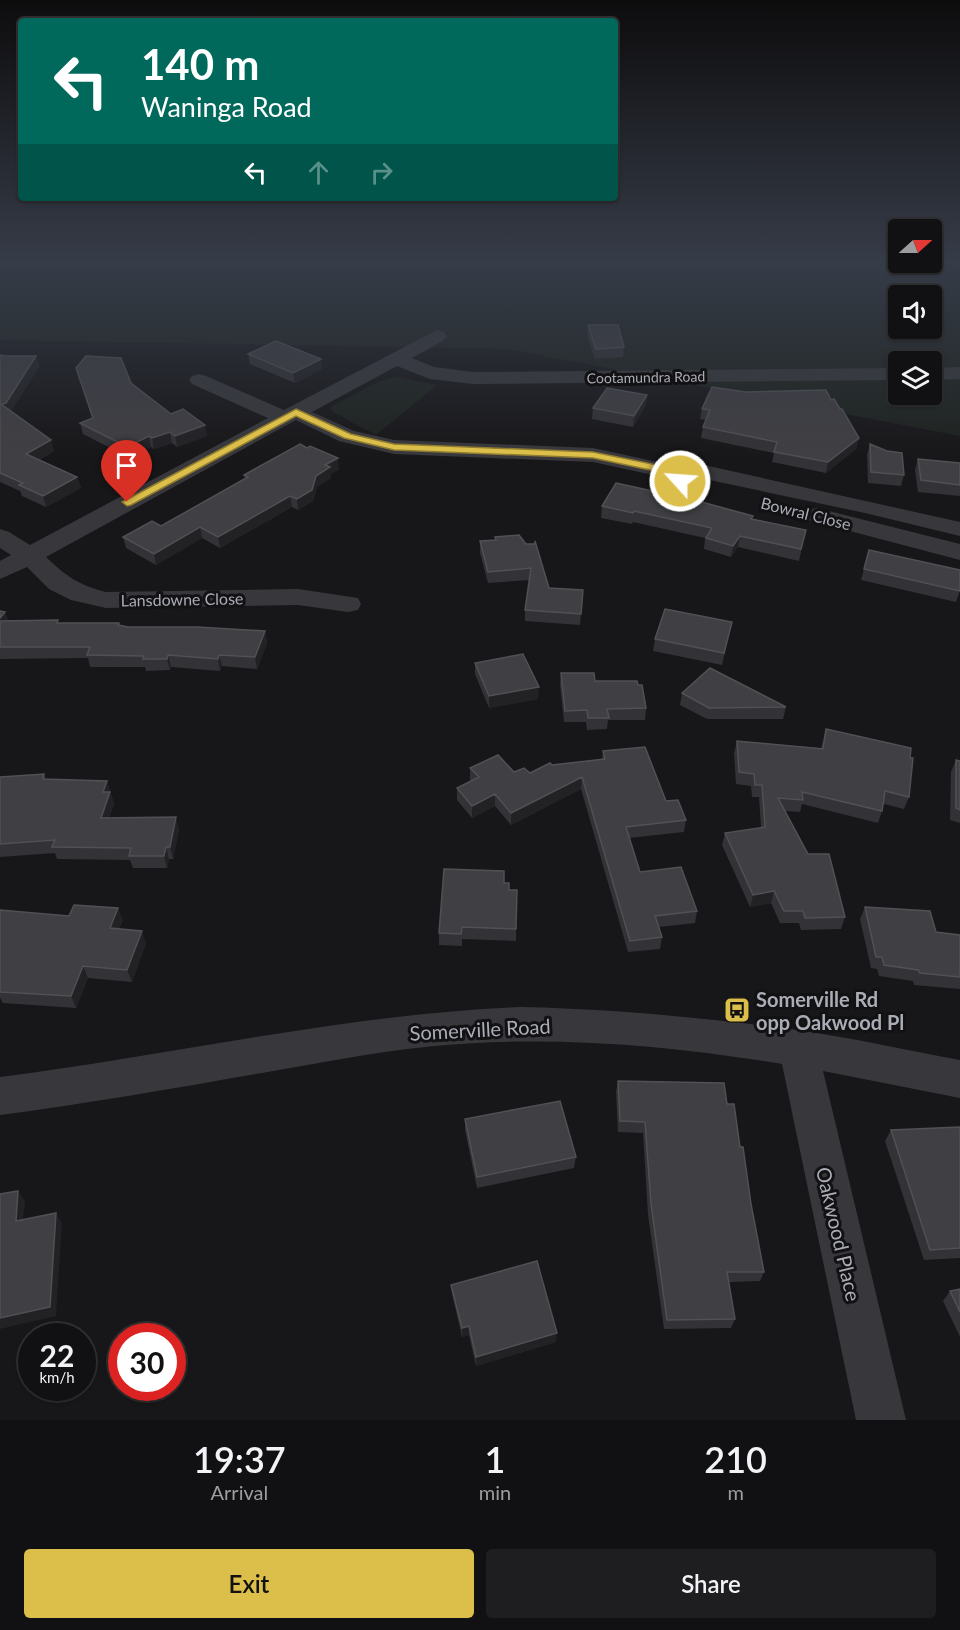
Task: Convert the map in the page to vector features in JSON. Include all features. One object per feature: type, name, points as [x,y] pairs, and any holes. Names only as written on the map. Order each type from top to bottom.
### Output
[{"type":"street","points":[[0,571],[437,336]]},
{"type":"street","name":"Cootamundra Road","points":[[396,358],[430,373],[473,378],[888,374]]},
{"type":"street","points":[[942,374],[960,374]]},
{"type":"street","name":"Bowral Close","points":[[199,380],[347,436],[394,447],[593,455],[653,468],[686,468],[865,506],[960,529]]},
{"type":"street","name":"Bowral Close","points":[[653,468],[680,481],[960,552]]},
{"type":"street","name":"Lansdowne Close","points":[[0,537],[29,555],[58,583],[80,594],[106,600],[298,597],[348,604]]},
{"type":"street","name":"Somerville Road","points":[[0,1096],[74,1087],[345,1041],[456,1027],[541,1024],[653,1030],[798,1048],[960,1079]]},
{"type":"street","name":"Oakwood Place","points":[[798,1048],[881,1420]]},
{"type":"shaded area","points":[[0,327],[888,327],[888,339],[942,339],[942,327],[960,327],[960,436],[507,349],[0,340]]},
{"type":"shaded area","points":[[396,377],[437,385],[376,435],[333,412],[330,407],[380,381]]},
{"type":"building","points":[[589,327],[619,327],[624,347],[596,349]]},
{"type":"building","points":[[276,341],[321,359],[293,373],[248,354]]},
{"type":"building","points":[[0,355],[36,356],[6,403],[1,404],[51,440],[26,454],[77,477],[43,496],[19,485],[23,483],[0,473]]},
{"type":"building","points":[[86,356],[121,358],[131,383],[171,414],[183,409],[205,425],[175,436],[170,432],[152,438],[149,436],[127,447],[80,423],[93,418],[76,368]]},
{"type":"building","points":[[712,387],[745,392],[826,390],[831,400],[834,399],[842,409],[859,438],[828,462],[774,452],[777,442],[703,427],[710,410],[702,409]]},
{"type":"building","points":[[607,388],[647,395],[634,416],[593,408]]},
{"type":"building","points":[[300,444],[338,458],[325,465],[330,467],[316,476],[312,490],[297,499],[290,496],[218,537],[200,527],[154,554],[123,537],[152,521],[161,526],[248,477],[244,475]]},
{"type":"building","points":[[870,444],[887,451],[902,453],[904,475],[871,472]]},
{"type":"building","points":[[918,459],[960,463],[960,485],[921,480]]},
{"type":"building","points":[[616,483],[698,501],[753,516],[751,519],[806,530],[801,549],[740,536],[733,546],[706,538],[712,528],[602,506]]},
{"type":"building","points":[[519,535],[526,544],[535,544],[535,541],[549,588],[583,590],[581,614],[525,610],[531,568],[488,572],[480,541]]},
{"type":"building","points":[[869,550],[960,570],[960,591],[864,569]]},
{"type":"building","points":[[665,609],[732,622],[724,653],[655,639]]},
{"type":"building","points":[[58,620],[57,623],[119,623],[118,625],[128,627],[197,627],[265,631],[255,657],[219,655],[218,659],[168,655],[167,659],[143,659],[144,656],[87,655],[90,647],[0,647],[0,621]]},
{"type":"building","points":[[523,654],[539,687],[489,696],[475,663]]},
{"type":"building","points":[[710,668],[786,707],[709,708],[682,693]]},
{"type":"building","points":[[561,673],[594,673],[595,681],[637,681],[638,685],[642,685],[646,708],[607,709],[609,718],[588,718],[587,710],[565,711]]},
{"type":"building","points":[[826,729],[911,748],[910,758],[913,758],[909,797],[885,791],[882,811],[802,792],[803,800],[778,798],[808,854],[829,854],[845,917],[805,918],[803,911],[784,911],[774,891],[753,895],[725,833],[765,827],[762,785],[755,785],[754,774],[739,772],[737,741],[823,749]]},
{"type":"building","points":[[645,747],[666,801],[678,800],[686,820],[626,827],[640,872],[681,867],[697,911],[655,916],[662,937],[630,941],[582,777],[511,813],[495,794],[472,806],[457,788],[479,777],[470,768],[498,755],[514,772],[524,768],[530,773],[550,763],[552,765],[605,759],[603,751]]},
{"type":"building","points":[[956,760],[960,761],[960,810],[956,808]]},
{"type":"building","points":[[44,774],[43,779],[107,781],[103,792],[110,792],[101,818],[176,817],[170,847],[166,847],[164,856],[129,856],[131,848],[52,847],[55,840],[0,844],[0,777]]},
{"type":"building","points":[[444,869],[504,871],[504,883],[509,883],[509,890],[517,890],[516,929],[462,927],[461,934],[439,933]]},
{"type":"building","points":[[74,905],[118,908],[110,928],[142,931],[127,970],[83,966],[71,996],[0,992],[0,910],[69,916]]},
{"type":"building","points":[[865,907],[930,911],[936,932],[960,935],[960,977],[920,973],[918,970],[884,965],[882,957],[876,957]]},
{"type":"building","points":[[618,1081],[724,1083],[727,1104],[734,1104],[764,1272],[727,1272],[735,1319],[667,1320],[651,1204],[645,1122],[620,1121]]},
{"type":"building","points":[[560,1101],[576,1157],[477,1177],[465,1119]]},
{"type":"building","points":[[960,1127],[960,1248],[930,1250],[891,1130]]},
{"type":"building","points":[[18,1191],[16,1221],[56,1213],[50,1307],[0,1318],[0,1194]]},
{"type":"building","points":[[537,1261],[557,1333],[476,1357],[469,1326],[462,1328],[451,1285]]},
{"type":"building","points":[[960,1289],[960,1312],[950,1291]]},
{"type":"place","name":"Somerville Rd opp Oakwood Pl","points":[[737,1010]]},
{"type":"route","points":[[127,502],[296,412],[347,436],[394,447],[593,455],[653,468],[680,481]]}]
